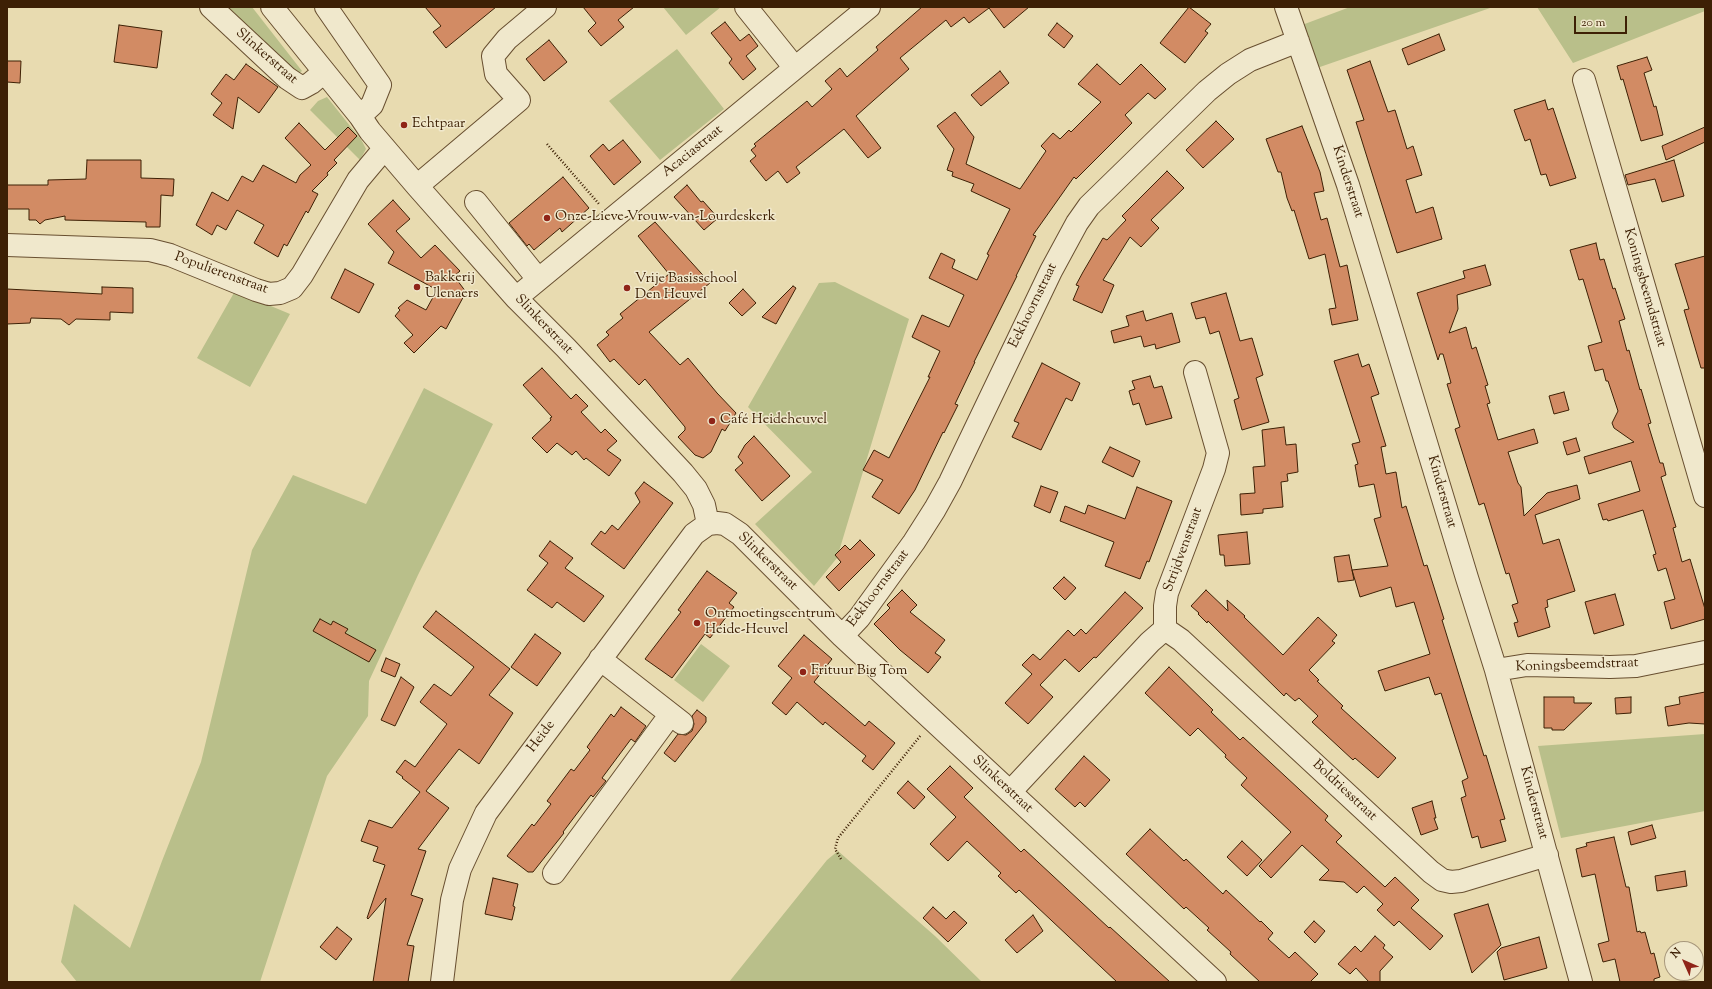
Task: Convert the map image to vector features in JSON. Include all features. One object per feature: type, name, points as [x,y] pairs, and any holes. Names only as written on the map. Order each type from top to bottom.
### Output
[{"type":"street","name":"Slinkerstraat","points":[[211,7],[287,78],[302,88],[311,83],[324,72]]},
{"type":"street","name":"Slinkerstraat","points":[[272,7],[360,116],[384,149],[516,298],[566,348],[683,474],[696,490],[704,505],[708,524],[725,524],[740,534],[842,636],[1215,982]]},
{"type":"street","points":[[326,7],[380,85],[372,105],[360,116]]},
{"type":"street","points":[[417,186],[519,100],[496,74],[494,56],[507,39],[545,7]]},
{"type":"street","points":[[746,7],[795,68]]},
{"type":"street","name":"Acaciastraat","points":[[516,298],[869,7]]},
{"type":"street","name":"Kinderstraat","points":[[1286,7],[1348,185],[1496,670],[1581,982]]},
{"type":"street","name":"Eekhoornstraat","points":[[842,636],[859,618],[936,509],[1051,271],[1077,223],[1089,206],[1207,91],[1228,74],[1250,60],[1298,41]]},
{"type":"street","name":"Koningsbeemdstraat","points":[[1584,80],[1705,496]]},
{"type":"street","name":"Populierenstraat","points":[[7,245],[150,250],[170,255],[256,290],[269,294],[280,293],[292,288],[302,275],[358,180],[384,149]]},
{"type":"street","points":[[476,202],[538,279]]},
{"type":"street","name":"Strijdvenstraat","points":[[1165,628],[1165,606],[1167,593],[1214,469],[1218,453],[1195,372]]},
{"type":"street","name":"Heide","points":[[442,982],[452,900],[460,869],[486,813],[694,534],[708,524]]},
{"type":"street","points":[[1010,792],[1150,642],[1165,628]]},
{"type":"street","name":"Boldriesstraat","points":[[1165,628],[1181,640],[1431,872],[1442,880],[1451,882],[1461,881],[1547,855]]},
{"type":"street","name":"Koningsbeemdstraat","points":[[1496,670],[1527,665],[1610,667],[1636,666],[1705,652]]},
{"type":"street","points":[[554,873],[676,719],[600,659]]},
{"type":"path","points":[[547,144],[612,219]]},
{"type":"path","points":[[841,859],[835,849],[838,838],[933,720]]},
{"type":"green space","points":[[219,7],[252,7],[302,71],[298,74]]},
{"type":"green space","points":[[663,7],[721,7],[686,35]]},
{"type":"green space","points":[[1350,7],[1493,7],[1317,68],[1302,25]]},
{"type":"green space","points":[[1537,7],[1705,7],[1705,11],[1573,63]]},
{"type":"green space","points":[[677,49],[724,109],[660,160],[609,101]]},
{"type":"green space","points":[[327,97],[362,141],[366,149],[360,160],[310,110],[318,101]]},
{"type":"green space","points":[[835,282],[909,319],[837,558],[814,586],[755,524],[812,472],[748,407],[819,283]]},
{"type":"green space","points":[[235,291],[290,314],[250,387],[197,358]]},
{"type":"green space","points":[[424,388],[493,424],[418,575],[369,681],[368,716],[327,776],[260,982],[77,982],[61,962],[74,904],[130,948],[201,762],[252,550],[293,475],[366,504]]},
{"type":"green space","points":[[701,644],[730,666],[703,702],[674,680]]},
{"type":"green space","points":[[1705,734],[1705,811],[1561,838],[1538,746]]},
{"type":"green space","points":[[838,851],[935,936],[982,982],[729,982],[827,860]]},
{"type":"building","points":[[425,7],[496,7],[446,48],[433,32],[441,26]]},
{"type":"building","points":[[583,7],[634,7],[618,20],[624,27],[601,46],[588,31],[596,23]]},
{"type":"building","points":[[922,7],[1029,7],[1004,28],[989,8],[969,23],[964,17],[951,27],[946,20],[900,58],[909,69],[856,116],[881,148],[868,158],[844,129],[796,167],[800,173],[787,183],[778,171],[766,181],[750,161],[756,156],[751,150],[756,146],[754,144],[807,101],[812,107],[832,89],[825,81],[840,68],[847,77],[878,50],[876,47]]},
{"type":"building","points":[[1189,7],[1211,24],[1205,31],[1208,33],[1185,63],[1160,43]]},
{"type":"building","points":[[725,22],[740,41],[749,34],[758,46],[746,56],[756,69],[743,80],[729,63],[732,59],[711,33]]},
{"type":"building","points":[[1057,23],[1073,36],[1064,48],[1048,35]]},
{"type":"building","points":[[119,25],[162,31],[157,68],[114,62]]},
{"type":"building","points":[[1439,34],[1445,50],[1408,65],[1402,49]]},
{"type":"building","points":[[549,40],[567,62],[544,81],[526,59]]},
{"type":"building","points":[[1647,57],[1652,70],[1644,73],[1654,107],[1656,106],[1663,135],[1641,141],[1623,79],[1621,80],[1617,66]]},
{"type":"building","points":[[7,61],[21,61],[20,83],[7,82]]},
{"type":"building","points":[[1370,61],[1388,112],[1395,110],[1407,149],[1413,146],[1422,175],[1406,180],[1416,213],[1433,207],[1442,239],[1397,253],[1356,122],[1364,120],[1347,70]]},
{"type":"building","points":[[246,64],[278,87],[259,113],[238,97],[233,129],[213,115],[222,103],[211,94],[226,74],[234,80]]},
{"type":"building","points":[[1097,64],[1120,85],[1141,64],[1166,89],[1155,99],[1148,93],[1125,115],[1132,123],[1076,179],[1074,177],[1033,235],[1036,236],[955,404],[958,405],[915,490],[899,514],[872,497],[883,480],[863,470],[874,450],[889,458],[930,377],[928,377],[940,351],[912,337],[922,315],[949,327],[964,295],[929,278],[941,253],[955,260],[952,268],[977,280],[989,255],[987,254],[1010,209],[971,191],[974,184],[952,176],[953,172],[947,170],[954,149],[937,126],[955,112],[974,137],[966,164],[1020,189],[1046,151],[1041,146],[1053,133],[1060,139],[1069,130],[1071,132],[1101,102],[1078,84]]},
{"type":"building","points":[[1000,71],[1009,83],[981,106],[971,95]]},
{"type":"building","points":[[1545,100],[1548,110],[1553,108],[1576,178],[1550,186],[1546,174],[1541,175],[1530,139],[1525,141],[1514,110]]},
{"type":"building","points":[[1216,121],[1234,139],[1203,168],[1186,150]]},
{"type":"building","points":[[299,123],[325,150],[348,127],[357,136],[334,160],[337,163],[327,173],[328,175],[312,191],[318,194],[308,213],[306,211],[287,246],[284,244],[278,257],[254,243],[264,225],[237,210],[226,230],[217,225],[212,235],[196,225],[212,192],[228,201],[242,176],[253,182],[263,165],[296,183],[300,175],[311,165],[285,138]]},
{"type":"building","points":[[1302,126],[1320,172],[1324,191],[1314,193],[1321,220],[1327,218],[1340,267],[1347,265],[1358,320],[1332,325],[1329,309],[1336,308],[1325,254],[1309,259],[1294,210],[1292,211],[1287,198],[1281,172],[1278,172],[1266,139]]},
{"type":"building","points":[[1705,127],[1705,142],[1666,160],[1662,146]]},
{"type":"building","points":[[623,140],[641,162],[614,185],[590,156],[603,144],[609,151]]},
{"type":"building","points":[[87,160],[141,160],[141,178],[174,179],[173,196],[161,195],[160,227],[146,227],[146,222],[65,220],[65,216],[45,220],[40,224],[36,220],[29,220],[29,209],[7,209],[7,185],[48,185],[48,180],[86,179]]},
{"type":"building","points":[[1674,160],[1684,196],[1662,202],[1655,179],[1628,185],[1625,175]]},
{"type":"building","points":[[1167,171],[1184,188],[1151,220],[1159,228],[1141,247],[1130,237],[1103,280],[1114,285],[1102,313],[1073,300],[1079,286],[1076,285],[1103,238],[1107,240],[1126,220],[1122,216]]},
{"type":"building","name":"Onze-Lieve-Vrouw-van-Lourdeskerk","points":[[563,177],[589,208],[562,232],[560,228],[534,250],[529,244],[527,246],[509,223]]},
{"type":"building","points":[[687,185],[701,202],[703,201],[718,218],[704,230],[674,197]]},
{"type":"building","points":[[393,200],[410,219],[396,231],[421,258],[435,245],[460,271],[454,276],[466,292],[446,329],[441,326],[414,353],[404,343],[413,335],[395,316],[400,310],[398,308],[407,300],[426,310],[437,290],[388,263],[394,252],[368,224]]},
{"type":"building","points":[[655,222],[710,283],[649,332],[680,365],[688,358],[736,413],[725,431],[722,429],[711,452],[703,458],[695,455],[678,437],[685,430],[685,427],[645,379],[639,385],[614,359],[610,362],[597,345],[609,335],[606,332],[623,318],[620,314],[669,274],[638,236]]},
{"type":"building","points":[[1596,243],[1600,260],[1604,259],[1613,289],[1615,288],[1625,319],[1619,321],[1627,351],[1629,350],[1651,423],[1648,424],[1660,463],[1663,463],[1666,475],[1661,477],[1676,527],[1673,528],[1682,562],[1690,559],[1705,609],[1705,619],[1671,629],[1664,602],[1675,599],[1666,568],[1658,571],[1653,555],[1656,554],[1643,510],[1608,521],[1607,519],[1603,520],[1598,504],[1640,491],[1631,461],[1589,474],[1584,457],[1634,442],[1614,428],[1612,423],[1618,411],[1608,381],[1606,381],[1603,369],[1595,371],[1588,346],[1602,342],[1583,279],[1579,280],[1570,250]]},
{"type":"building","points":[[1705,256],[1705,368],[1701,368],[1684,310],[1689,309],[1675,264]]},
{"type":"building","points":[[1485,265],[1491,285],[1457,295],[1458,309],[1449,333],[1466,327],[1472,349],[1476,347],[1488,385],[1485,386],[1490,403],[1487,404],[1498,440],[1534,429],[1538,443],[1508,452],[1518,483],[1521,487],[1524,516],[1547,493],[1577,485],[1580,499],[1535,515],[1543,544],[1559,539],[1575,591],[1547,600],[1548,607],[1545,608],[1550,627],[1518,637],[1514,623],[1518,622],[1512,605],[1518,603],[1509,573],[1506,574],[1484,503],[1479,505],[1455,429],[1460,427],[1447,384],[1451,383],[1443,354],[1440,354],[1438,360],[1417,293],[1465,278],[1463,271]]},
{"type":"building","points":[[345,269],[374,284],[359,313],[331,298]]},
{"type":"building","points":[[793,286],[796,288],[776,324],[762,317]]},
{"type":"building","points":[[102,287],[133,288],[133,313],[110,312],[110,320],[76,319],[69,325],[61,319],[31,318],[30,323],[7,324],[7,289],[102,294]]},
{"type":"building","points":[[743,289],[756,303],[742,316],[729,303]]},
{"type":"building","points":[[1226,293],[1240,341],[1252,338],[1263,375],[1256,378],[1269,422],[1242,430],[1234,400],[1239,398],[1219,331],[1210,334],[1205,317],[1196,319],[1191,303]]},
{"type":"building","points":[[1143,311],[1146,321],[1172,313],[1180,342],[1156,349],[1155,344],[1144,347],[1141,336],[1114,343],[1111,331],[1129,326],[1126,316]]},
{"type":"building","points":[[1358,354],[1362,367],[1369,364],[1379,394],[1371,397],[1386,446],[1381,447],[1386,474],[1396,472],[1402,508],[1406,506],[1424,566],[1427,565],[1444,619],[1442,620],[1484,756],[1486,755],[1505,819],[1500,820],[1506,841],[1481,848],[1478,836],[1472,838],[1461,798],[1466,796],[1462,781],[1468,778],[1441,693],[1435,695],[1429,677],[1385,691],[1378,671],[1430,654],[1414,602],[1396,607],[1391,587],[1360,597],[1352,570],[1388,566],[1374,519],[1381,517],[1374,484],[1359,487],[1355,465],[1358,464],[1352,444],[1360,442],[1334,361]]},
{"type":"building","points":[[1042,363],[1080,383],[1072,401],[1066,398],[1041,450],[1012,437],[1019,423],[1014,421]]},
{"type":"building","points":[[542,368],[571,399],[576,394],[588,406],[581,412],[601,433],[605,429],[617,441],[607,450],[621,460],[609,476],[586,458],[584,460],[576,451],[572,455],[557,443],[547,453],[532,438],[551,420],[550,418],[552,417],[523,385]]},
{"type":"building","points":[[1150,376],[1154,388],[1162,386],[1172,418],[1146,425],[1139,403],[1133,405],[1129,391],[1135,389],[1132,381]]},
{"type":"building","points":[[1564,392],[1569,410],[1554,414],[1549,396]]},
{"type":"building","points":[[1284,427],[1286,445],[1296,444],[1298,472],[1287,474],[1288,481],[1281,482],[1283,507],[1263,509],[1263,513],[1241,515],[1240,494],[1255,493],[1253,467],[1265,466],[1262,430]]},
{"type":"building","points":[[754,436],[790,476],[762,501],[735,470],[743,463],[738,457],[745,445]]},
{"type":"building","points":[[1576,438],[1580,451],[1567,455],[1563,442]]},
{"type":"building","points":[[1110,447],[1140,461],[1133,477],[1102,462]]},
{"type":"building","points":[[644,482],[673,503],[624,569],[591,544],[601,531],[605,534],[612,525],[618,530],[640,502],[635,493]]},
{"type":"building","points":[[1041,486],[1058,492],[1050,513],[1034,506]]},
{"type":"building","points":[[1137,487],[1172,501],[1149,562],[1147,561],[1140,579],[1105,566],[1114,542],[1060,521],[1065,506],[1085,514],[1088,505],[1125,519]]},
{"type":"building","points":[[1247,532],[1250,564],[1225,566],[1224,555],[1220,555],[1218,535]]},
{"type":"building","points":[[860,540],[875,555],[839,591],[826,577],[841,562],[835,555],[845,545],[850,550]]},
{"type":"building","points":[[550,541],[573,558],[565,568],[604,596],[584,622],[557,602],[552,608],[527,590],[548,563],[539,556]]},
{"type":"building","points":[[1349,555],[1354,580],[1338,582],[1334,557]]},
{"type":"building","name":"Ontmoetingscentrum Heide-Heuvel","points":[[707,571],[737,593],[729,603],[734,607],[710,638],[705,634],[672,678],[645,659],[681,612],[678,610]]},
{"type":"building","points":[[1064,577],[1076,588],[1065,600],[1053,588]]},
{"type":"building","points":[[902,590],[917,605],[910,612],[945,640],[935,653],[941,657],[928,673],[900,650],[874,624],[890,608],[887,605]]},
{"type":"building","points":[[1206,590],[1228,611],[1227,600],[1283,655],[1318,617],[1337,635],[1332,641],[1335,643],[1309,670],[1319,680],[1317,681],[1343,706],[1341,708],[1396,758],[1378,778],[1355,758],[1353,760],[1312,722],[1318,716],[1299,698],[1295,701],[1286,693],[1284,696],[1208,621],[1207,623],[1198,614],[1199,613],[1191,606]]},
{"type":"building","points":[[1125,592],[1143,608],[1096,658],[1094,657],[1079,672],[1065,659],[1040,685],[1053,697],[1028,724],[1005,703],[1032,674],[1022,665],[1033,654],[1040,660],[1068,630],[1074,636],[1081,629],[1086,634]]},
{"type":"building","points":[[1615,594],[1624,625],[1594,634],[1585,602]]},
{"type":"building","points":[[436,611],[510,669],[489,695],[513,713],[479,764],[459,749],[426,791],[449,808],[418,849],[426,851],[411,895],[423,899],[407,945],[414,946],[408,982],[373,982],[386,898],[368,919],[367,918],[385,865],[373,861],[378,847],[361,841],[369,820],[392,828],[420,792],[396,772],[405,760],[415,767],[447,724],[420,702],[434,684],[451,696],[474,667],[423,627]]},
{"type":"building","points":[[320,619],[331,625],[333,621],[348,629],[345,633],[376,650],[369,662],[313,631]]},
{"type":"building","points":[[535,634],[561,653],[537,686],[511,667]]},
{"type":"building","points":[[804,635],[832,659],[814,682],[865,726],[869,721],[895,743],[873,770],[862,761],[866,756],[825,722],[823,725],[797,702],[786,715],[772,703],[792,678],[778,666]]},
{"type":"building","points":[[386,658],[400,664],[395,677],[381,671]]},
{"type":"building","points":[[1169,667],[1213,710],[1211,712],[1240,740],[1243,737],[1328,816],[1325,820],[1342,836],[1336,842],[1385,887],[1395,877],[1419,900],[1411,908],[1443,936],[1430,950],[1399,921],[1394,926],[1377,910],[1383,904],[1364,886],[1357,893],[1344,882],[1319,880],[1329,870],[1302,845],[1271,878],[1259,866],[1291,832],[1241,785],[1247,778],[1198,728],[1190,736],[1145,693]]},
{"type":"building","points":[[401,677],[414,687],[395,726],[381,720]]},
{"type":"building","points":[[1705,692],[1705,724],[1689,723],[1668,726],[1665,707],[1680,704],[1679,697]]},
{"type":"building","points":[[1544,697],[1574,697],[1574,703],[1592,703],[1564,730],[1552,730],[1552,728],[1544,728]]},
{"type":"building","points":[[1631,697],[1631,713],[1616,714],[1615,698]]},
{"type":"building","points":[[621,707],[646,726],[635,742],[631,739],[602,778],[606,781],[593,797],[591,795],[563,832],[564,833],[533,872],[528,872],[507,856],[532,824],[534,826],[551,804],[547,801],[571,769],[574,771],[590,750],[587,747],[611,714],[614,717]]},
{"type":"building","points":[[697,710],[706,717],[706,722],[675,762],[664,753],[678,734],[686,735],[692,731],[694,724],[692,716]]},
{"type":"building","points":[[1084,756],[1110,780],[1085,807],[1080,802],[1075,807],[1055,789]]},
{"type":"building","points":[[950,766],[973,788],[964,797],[1021,852],[1024,849],[1170,982],[1117,982],[1019,890],[1016,893],[998,876],[1001,873],[967,841],[948,861],[930,844],[956,817],[927,789]]},
{"type":"building","points":[[908,781],[925,797],[914,809],[897,793]]},
{"type":"building","points":[[1432,801],[1436,818],[1434,818],[1438,829],[1421,835],[1412,808]]},
{"type":"building","points":[[1652,825],[1656,838],[1631,845],[1628,832]]},
{"type":"building","points":[[1150,829],[1184,861],[1186,859],[1223,894],[1226,890],[1260,922],[1261,921],[1273,933],[1268,939],[1289,958],[1295,952],[1318,974],[1310,982],[1260,982],[1207,930],[1209,928],[1186,907],[1184,909],[1126,854]]},
{"type":"building","points":[[1614,837],[1626,887],[1629,887],[1637,932],[1645,932],[1651,954],[1654,953],[1660,977],[1654,979],[1654,982],[1620,982],[1615,959],[1603,962],[1598,944],[1609,941],[1595,874],[1582,877],[1576,849],[1587,846],[1586,843]]},
{"type":"building","points":[[1242,841],[1262,860],[1247,876],[1227,857]]},
{"type":"building","points":[[1685,871],[1687,886],[1657,891],[1655,876]]},
{"type":"building","points":[[493,878],[518,884],[513,906],[515,907],[512,920],[485,914]]},
{"type":"building","points":[[1488,904],[1501,945],[1472,973],[1454,914]]},
{"type":"building","points":[[933,907],[946,919],[954,911],[967,923],[948,942],[923,918]]},
{"type":"building","points":[[1033,915],[1043,931],[1017,953],[1005,940]]},
{"type":"building","points":[[1314,921],[1325,931],[1315,943],[1304,932]]},
{"type":"building","points":[[337,927],[352,939],[336,960],[320,947]]},
{"type":"building","points":[[1375,936],[1385,945],[1383,948],[1393,957],[1380,971],[1380,982],[1369,982],[1356,968],[1350,974],[1338,964],[1355,946],[1361,952]]},
{"type":"building","points":[[1539,937],[1547,968],[1504,980],[1497,952],[1501,948]]},
{"type":"place","name":"Echtpaar","points":[[404,125]]},
{"type":"place","name":"Onze-Lieve-Vrouw-van-Lourdeskerk","points":[[547,218]]},
{"type":"place","name":"Bakkerij Ulenaers","points":[[417,287]]},
{"type":"place","name":"Vrije Basisschool Den Heuvel","points":[[627,288]]},
{"type":"place","name":"Café Heideheuvel","points":[[712,421]]},
{"type":"place","name":"Ontmoetingscentrum Heide-Heuvel","points":[[697,623]]},
{"type":"place","name":"Frituur Big Tom","points":[[803,672]]}]
